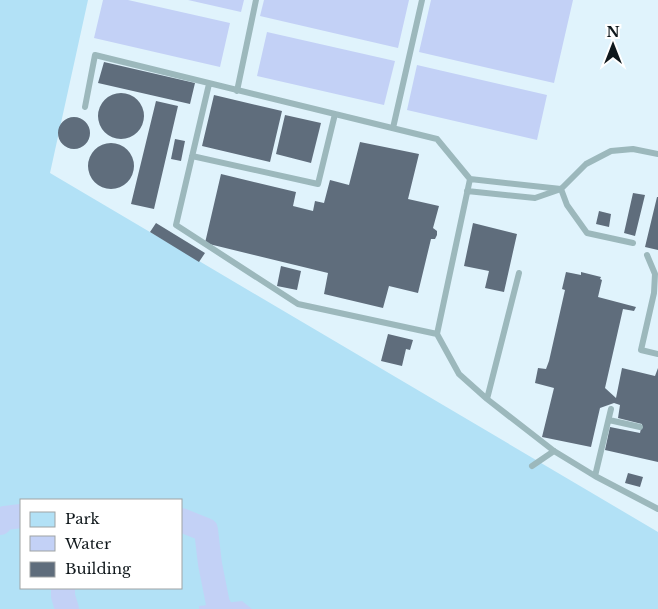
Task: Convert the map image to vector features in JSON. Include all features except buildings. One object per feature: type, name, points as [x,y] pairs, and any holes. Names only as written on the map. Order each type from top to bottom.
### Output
[{"type":"lane","points":[[237,91],[256,0]]},
{"type":"lane","points":[[393,128],[422,0]]},
{"type":"lane","points":[[85,107],[95,55],[437,139],[470,179],[562,189]]},
{"type":"lane","points":[[209,84],[176,225],[298,304],[437,334]]},
{"type":"lane","points":[[192,156],[318,184],[335,114]]},
{"type":"lane","points":[[467,191],[535,198],[562,189],[586,164],[611,151],[633,149],[658,154]]},
{"type":"lane","points":[[470,179],[437,334],[459,374],[487,399],[554,451],[595,476],[658,509]]},
{"type":"lane","points":[[562,189],[567,205],[587,233],[633,243]]},
{"type":"lane","points":[[647,255],[655,274],[654,293],[641,350],[658,354]]},
{"type":"lane","points":[[487,399],[519,273]]},
{"type":"lane","points":[[595,476],[612,409]]},
{"type":"lane","points":[[609,420],[640,427]]},
{"type":"lane","points":[[532,466],[554,451]]},
{"type":"green space","points":[[0,0],[88,0],[50,173],[658,532],[658,609],[0,609]]},
{"type":"water","points":[[103,0],[128,0],[230,23],[220,67],[94,38]]},
{"type":"water","points":[[188,0],[244,0],[241,12]]},
{"type":"water","points":[[264,0],[409,0],[398,48],[260,16]]},
{"type":"water","points":[[431,0],[573,0],[554,83],[419,52]]},
{"type":"water","points":[[267,32],[395,61],[384,105],[257,76]]},
{"type":"water","points":[[417,65],[547,95],[537,140],[407,110]]},
{"type":"water","points":[[242,601],[252,609],[199,609],[199,606]]},
{"type":"waterway","points":[[0,523],[5,518],[20,516]]},
{"type":"waterway","points":[[182,520],[206,530],[210,564],[218,604],[221,609]]},
{"type":"waterway","points":[[63,589],[67,609]]}]
